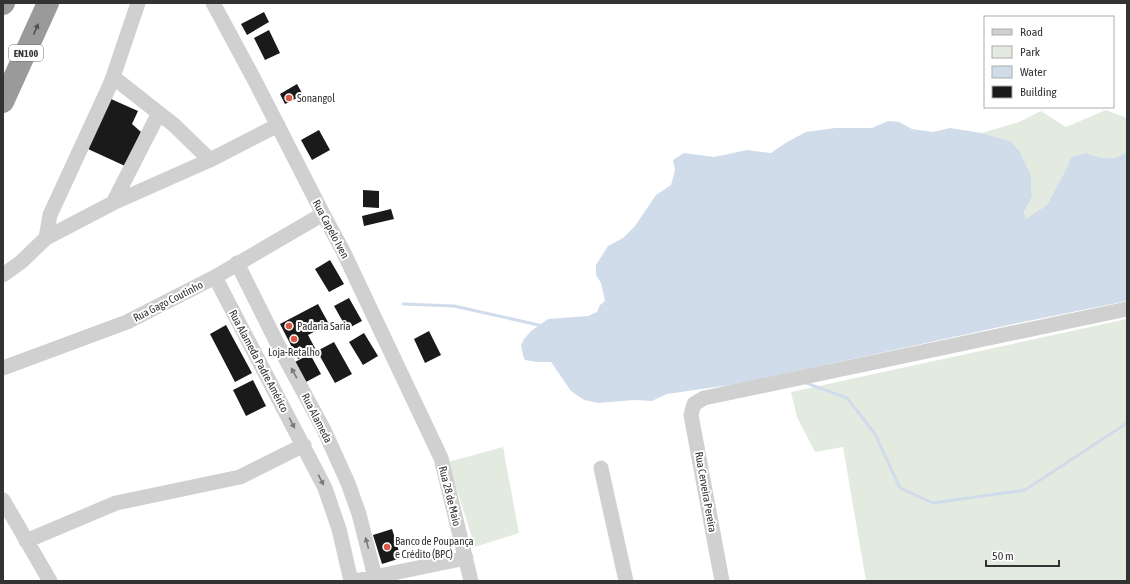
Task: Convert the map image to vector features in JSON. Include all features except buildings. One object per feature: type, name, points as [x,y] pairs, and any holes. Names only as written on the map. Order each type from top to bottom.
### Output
[{"type":"highway","name":"EN100","points":[[3,102],[48,3]]},
{"type":"street","points":[[46,238],[50,215],[109,87],[138,3]]},
{"type":"street","name":"Rua Capelo Iven","points":[[213,3],[343,251],[441,458]]},
{"type":"street","points":[[112,77],[174,125],[210,160]]},
{"type":"street","points":[[113,204],[159,114]]},
{"type":"street","points":[[3,274],[21,262],[46,238],[113,204],[210,160],[278,125]]},
{"type":"street","name":"Rua Gago Coutinho","points":[[3,368],[127,322],[215,276],[323,214]]},
{"type":"street","name":"Rua Alameda","points":[[237,263],[277,343],[324,430],[345,476],[359,514],[376,578]]},
{"type":"street","name":"Rua Alameda Padre Américo","points":[[215,276],[304,445]]},
{"type":"street","name":"Rua Cerveira Pereira","points":[[722,581],[691,415],[694,404],[704,398],[1127,309]]},
{"type":"street","points":[[26,541],[116,503],[240,478],[304,445],[325,488],[339,529],[353,581],[376,578],[466,558]]},
{"type":"street","name":"Rua 28 de Maio","points":[[441,458],[471,581]]},
{"type":"street","points":[[601,468],[626,581]]},
{"type":"street","points":[[3,500],[50,581]]},
{"type":"green space","points":[[1106,110],[1127,118],[1127,152],[1115,158],[1102,158],[1086,153],[1071,157],[1047,205],[1026,220],[1024,212],[1032,197],[1031,176],[1010,141],[982,133],[1019,122],[1041,111],[1066,127]]},
{"type":"green space","points":[[1127,319],[1127,581],[866,581],[843,447],[815,452],[797,417],[791,392]]},
{"type":"green space","points":[[503,447],[519,533],[475,547],[448,462]]},
{"type":"water","points":[[888,121],[899,122],[912,129],[933,132],[950,128],[982,133],[1010,141],[1020,152],[1031,176],[1032,197],[1024,212],[1026,219],[1047,205],[1071,157],[1086,153],[1102,158],[1115,158],[1127,152],[1127,301],[1018,323],[743,383],[667,394],[652,401],[634,400],[598,403],[584,400],[571,391],[551,362],[525,360],[521,345],[524,339],[531,331],[548,319],[588,316],[597,312],[600,305],[605,301],[601,283],[596,275],[596,265],[608,246],[623,238],[635,226],[656,195],[671,185],[675,170],[673,160],[684,153],[714,157],[747,150],[771,153],[787,142],[806,132],[835,128],[872,128]]},
{"type":"waterway","points":[[403,304],[454,306],[543,326]]},
{"type":"waterway","points":[[806,383],[847,398],[875,434],[900,488],[933,503],[1025,490],[1127,423]]},
{"type":"place","name":"Sonangol","points":[[289,98]]},
{"type":"place","name":"Padaria Saria","points":[[289,326]]},
{"type":"place","name":"Loja-Retalho","points":[[294,339]]},
{"type":"place","name":"Banco de Poupança e Crédito (BPC)","points":[[387,547]]}]
